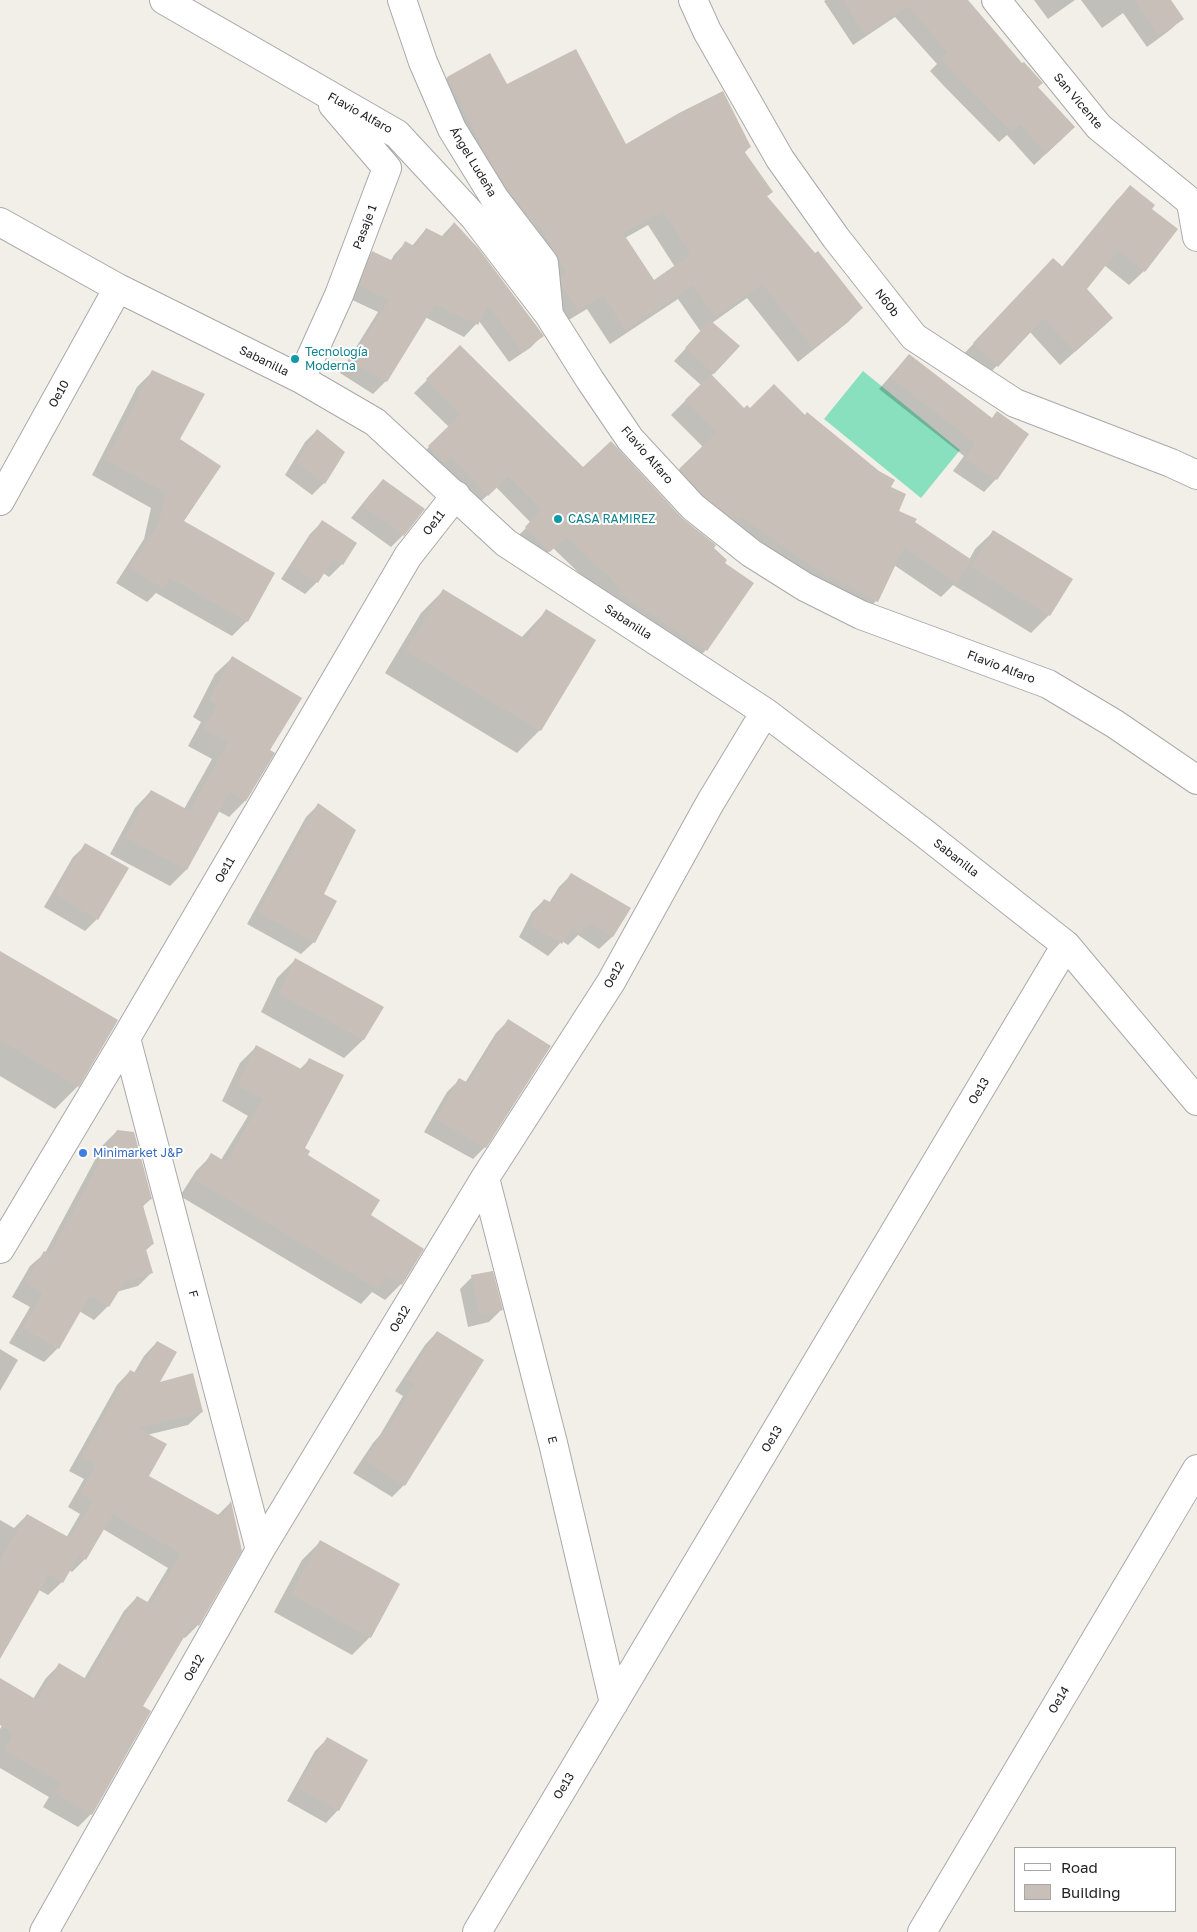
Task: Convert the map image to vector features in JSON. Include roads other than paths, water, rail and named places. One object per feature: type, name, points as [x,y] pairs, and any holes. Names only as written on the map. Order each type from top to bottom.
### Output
[{"type":"street","name":"Flavio Alfaro","points":[[164,0],[397,134],[474,217],[549,316],[630,439],[692,507],[751,553],[804,587],[861,615],[1048,684],[1115,724],[1197,780]]},
{"type":"street","name":"Ángel Ludeña","points":[[402,0],[423,62],[452,130],[495,199],[544,263],[549,316]]},
{"type":"street","name":"N60b","points":[[693,0],[707,31],[780,159],[836,238],[914,338],[1015,403],[1171,463],[1197,475]]},
{"type":"street","name":"San Vicente","points":[[996,0],[1099,127],[1194,205]]},
{"type":"street","name":"Pasaje 1","points":[[301,379],[339,295],[387,168],[320,90]]},
{"type":"street","points":[[1194,205],[1197,237]]},
{"type":"street","name":"Sabanilla","points":[[0,222],[118,288],[301,379],[375,422],[506,543],[765,712],[924,833],[1066,945],[1197,1101]]},
{"type":"street","name":"Oe10","points":[[0,501],[118,288]]},
{"type":"street","name":"Oe11","points":[[0,1249],[126,1038],[408,556],[456,495]]},
{"type":"street","name":"Oe12","points":[[44,1932],[260,1550],[485,1178],[611,982],[710,803],[765,712]]},
{"type":"street","name":"Oe13","points":[[477,1932],[1066,945]]},
{"type":"street","name":"F","points":[[126,1038],[260,1550]]},
{"type":"street","name":"E","points":[[485,1178],[553,1443],[614,1703]]},
{"type":"street","name":"Oe14","points":[[922,1932],[1197,1469]]},
{"type":"place","name":"Tecnología Moderna","points":[[295,359]]},
{"type":"place","name":"CASA RAMIREZ","points":[[558,519]]},
{"type":"place","name":"Minimarket J&P","points":[[83,1153]]}]
